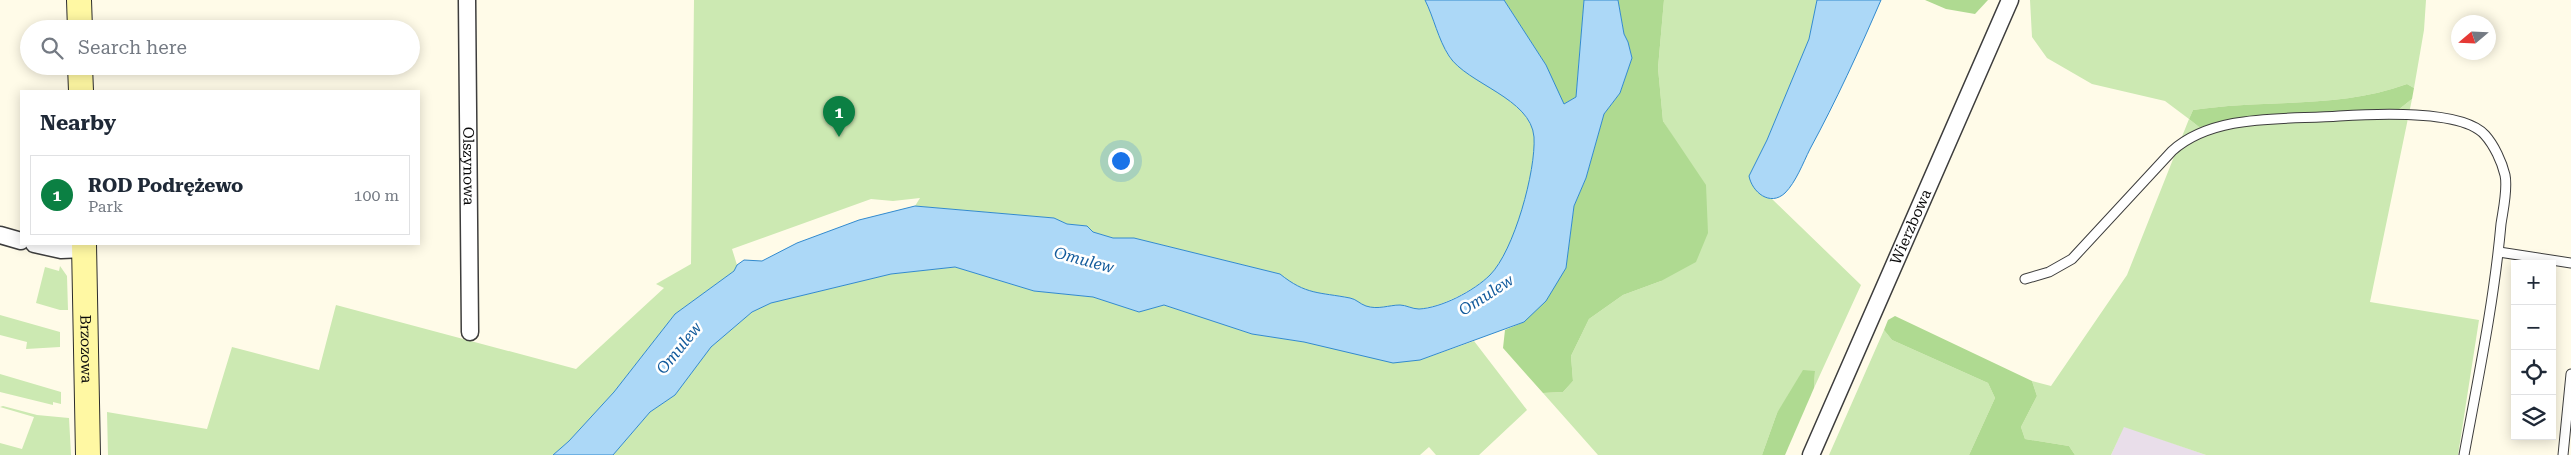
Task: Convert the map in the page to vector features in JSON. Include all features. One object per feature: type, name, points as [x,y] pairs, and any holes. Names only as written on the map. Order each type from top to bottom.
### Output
[{"type":"main road","points":[[79,0],[80,20]]},
{"type":"main road","points":[[80,75],[81,90]]},
{"type":"main road","name":"Brzozowa","points":[[84,247],[88,455]]},
{"type":"street","name":"Olszynowa","points":[[467,0],[470,332]]},
{"type":"street","name":"Wierzbowa","points":[[1811,455],[2010,0]]},
{"type":"street","points":[[0,235],[20,240]]},
{"type":"street","points":[[38,245],[61,250],[84,247]]},
{"type":"lane","points":[[2025,279],[2050,272],[2072,259],[2184,140],[2217,126],[2373,114],[2417,115],[2470,124],[2485,134],[2496,150],[2506,177],[2499,252],[2464,455]]},
{"type":"lane","points":[[2499,252],[2571,263]]},
{"type":"lane","points":[[2563,455],[2571,374]]},
{"type":"shaded area","points":[[2124,426],[2206,455],[2111,455]]},
{"type":"green space","points":[[694,0],[1425,0],[1451,59],[1513,103],[1531,125],[1534,137],[1534,152],[1528,189],[1508,248],[1490,275],[1475,286],[1446,302],[1418,309],[1400,305],[1366,306],[1352,299],[1313,292],[1297,286],[1280,274],[1134,238],[1113,238],[1093,232],[1087,226],[1067,224],[1054,218],[915,206],[920,198],[893,201],[871,199],[732,249],[737,265],[734,271],[675,314],[614,392],[569,441],[553,455],[108,455],[107,412],[207,429],[232,347],[319,370],[336,305],[576,369],[664,288],[656,284],[691,264]]},
{"type":"green space","points":[[1504,0],[1584,0],[1576,97],[1564,104],[1561,100],[1546,65]]},
{"type":"green space","points":[[1618,0],[1664,0],[1658,68],[1663,121],[1706,185],[1708,233],[1696,262],[1661,281],[1623,295],[1589,319],[1571,356],[1573,381],[1563,392],[1543,393],[1503,348],[1505,330],[1524,322],[1566,268],[1574,206],[1586,178],[1604,114],[1620,93],[1632,58],[1624,34]]},
{"type":"green space","points":[[1664,0],[1817,0],[1809,39],[1767,140],[1749,176],[1765,197],[1772,199],[1861,285],[1814,388],[1815,371],[1777,413],[1762,455],[1598,455],[1543,393],[1563,392],[1573,381],[1571,356],[1589,319],[1623,295],[1661,281],[1683,153],[1663,121],[1658,68]]},
{"type":"green space","points":[[1925,0],[1988,0],[1975,14],[1946,9]]},
{"type":"green space","points":[[2030,0],[2426,0],[2424,30],[2414,88],[2407,84],[2355,97],[2193,110],[2189,119],[2165,101],[2092,84],[2047,58],[2032,37]]},
{"type":"green space","points":[[2407,84],[2414,88],[2412,99],[2393,114],[2199,127],[2189,119],[2193,110],[2355,97]]},
{"type":"green space","points":[[2412,99],[2370,302],[2479,320],[2458,455],[2206,455],[2124,427],[2111,455],[2075,455],[2069,446],[2025,439],[2021,427],[2037,396],[2032,381],[2051,386],[2127,275],[2189,119],[2199,127],[2393,114]]},
{"type":"green space","points":[[60,266],[67,276],[68,310],[60,310],[36,303],[45,267],[59,271]]},
{"type":"green space","points":[[955,267],[1034,291],[1093,297],[1139,312],[1164,305],[1252,334],[1420,360],[1474,341],[1527,410],[1479,455],[1436,455],[1429,447],[1420,455],[613,455],[650,412],[675,395],[711,347],[752,312],[771,303],[891,274]]},
{"type":"green space","points":[[0,315],[60,332],[60,347],[26,349],[27,342],[0,335]]},
{"type":"green space","points":[[1895,316],[2032,381],[2037,396],[2021,427],[2025,439],[2069,446],[2075,455],[1969,455],[1995,398],[1988,383],[1892,340],[1884,330],[1888,320]]},
{"type":"green space","points":[[1884,330],[1892,340],[1988,383],[1995,398],[1969,455],[1829,455]]},
{"type":"green space","points":[[1803,370],[1815,371],[1814,388],[1785,455],[1762,455],[1777,413]]},
{"type":"green space","points":[[0,374],[61,392],[61,404],[53,402],[53,405],[0,392]]},
{"type":"green space","points":[[3,406],[37,415],[69,418],[71,455],[0,455],[0,443],[22,449],[34,417],[0,407]]},
{"type":"water","name":"Omulew","points":[[1425,0],[1504,0],[1546,65],[1564,104],[1576,97],[1584,0],[1618,0],[1624,34],[1632,58],[1620,93],[1604,114],[1586,178],[1574,206],[1566,268],[1546,301],[1524,322],[1420,360],[1393,363],[1304,342],[1252,334],[1164,305],[1139,312],[1093,297],[1034,291],[955,267],[891,274],[771,303],[752,312],[711,347],[675,395],[650,412],[613,455],[553,455],[569,441],[614,392],[675,314],[734,271],[737,265],[744,260],[762,261],[797,243],[859,220],[915,206],[1054,218],[1067,224],[1087,226],[1093,232],[1113,238],[1134,238],[1280,274],[1305,289],[1352,299],[1370,307],[1400,305],[1419,309],[1437,306],[1457,298],[1490,275],[1499,264],[1507,248],[1522,210],[1534,152],[1534,137],[1530,123],[1522,112],[1497,92],[1469,75],[1449,56]]},
{"type":"water","points":[[1817,0],[1881,0],[1847,76],[1796,178],[1785,193],[1779,197],[1768,198],[1758,192],[1749,176],[1767,140],[1809,39]]},
{"type":"place","name":"ROD Podrężewo","points":[[839,137]]}]
